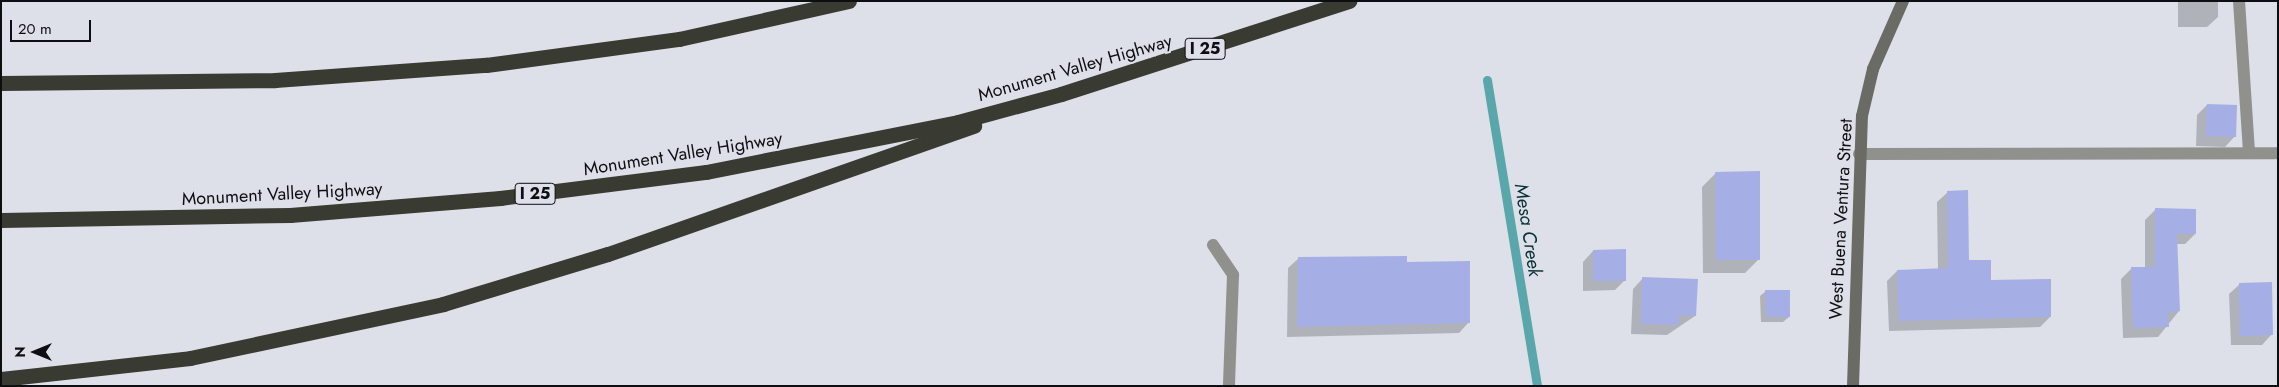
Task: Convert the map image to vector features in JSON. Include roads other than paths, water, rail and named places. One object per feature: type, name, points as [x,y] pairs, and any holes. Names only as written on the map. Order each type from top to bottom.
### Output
[{"type":"highway","points":[[1,83],[275,80],[486,65],[680,39],[849,1]]},
{"type":"highway","name":"Monument Valley Highway","points":[[1,220],[290,215],[500,198],[706,172],[854,145],[1061,94],[1349,1]]},
{"type":"highway","points":[[1,379],[190,358],[442,304],[608,254],[823,182],[1061,94]]},
{"type":"main road","name":"West Buena Ventura Street","points":[[1853,386],[1859,154],[1873,69],[1903,1]]},
{"type":"street","points":[[2240,1],[2249,153]]},
{"type":"street","points":[[1859,154],[2278,153]]},
{"type":"street","points":[[1213,245],[1233,274],[1229,386]]},
{"type":"waterway","name":"Mesa Creek","points":[[1487,80],[1537,386]]}]
